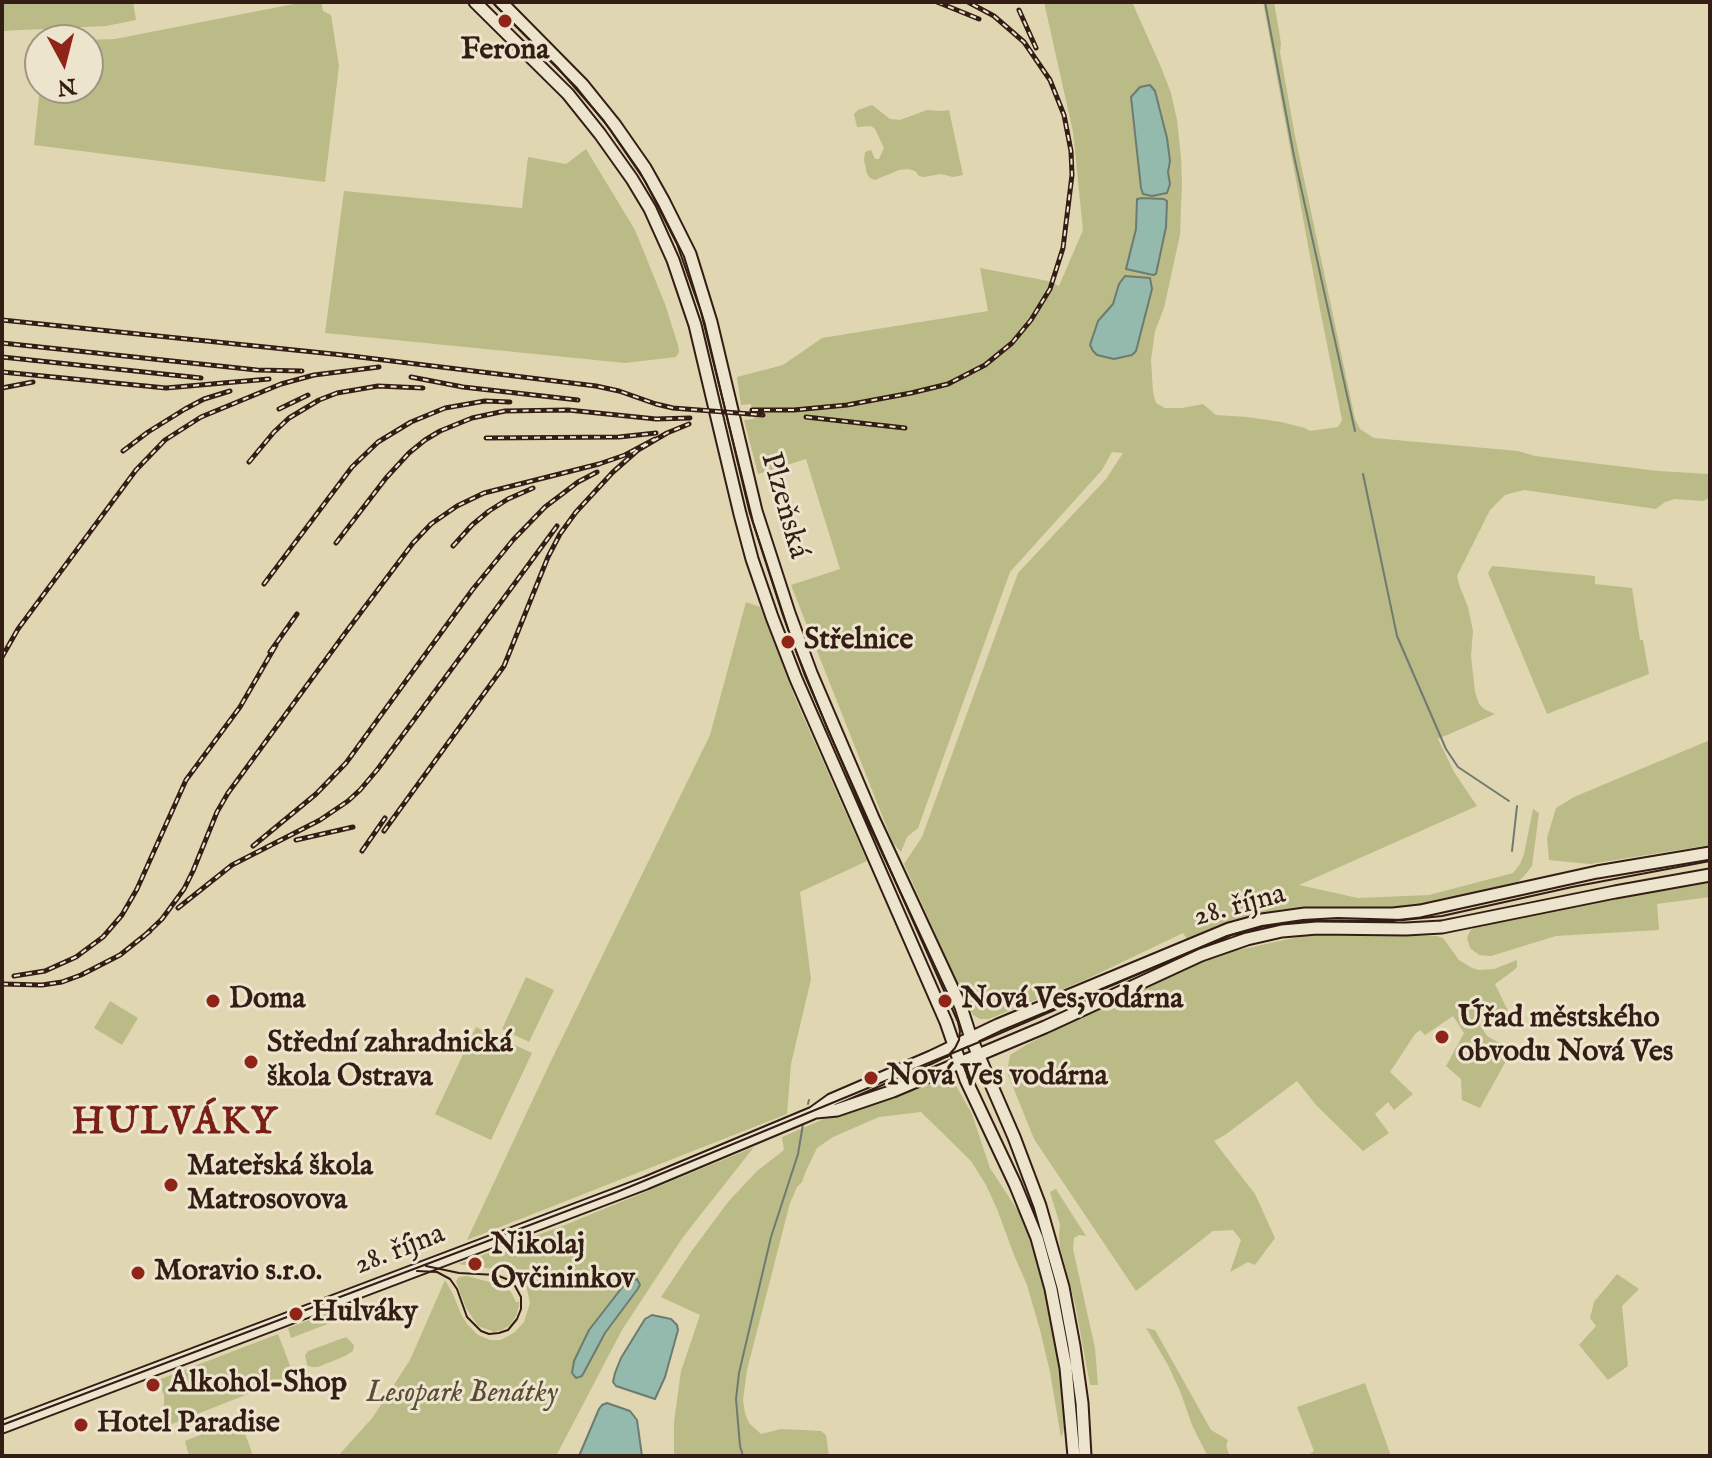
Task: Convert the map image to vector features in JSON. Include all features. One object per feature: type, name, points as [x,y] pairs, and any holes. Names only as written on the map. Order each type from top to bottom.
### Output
[{"type":"main road","name":"Plzeňská","points":[[475,2],[568,94],[608,145],[650,209],[673,260],[695,325],[740,514],[772,617],[796,679],[946,1022],[966,1080],[1019,1193],[1040,1249],[1066,1368],[1074,1456]]},
{"type":"main road","name":"Plzeňská","points":[[501,2],[582,84],[615,125],[645,168],[690,254],[711,322],[756,511],[789,613],[873,818],[961,1007],[1040,1206],[1063,1287],[1079,1378],[1085,1456]]},
{"type":"main road","name":"28. října","points":[[2,1427],[618,1194],[813,1113],[831,1100],[971,1038],[1246,924],[1305,914],[1393,914],[1429,910],[1597,872],[1710,853]]},
{"type":"main road","name":"28. října","points":[[813,1113],[837,1110],[874,1098],[1000,1046],[1229,944],[1317,928],[1442,927],[1710,875]]},
{"type":"main road","points":[[989,1081],[991,1056],[1000,1046]]},
{"type":"green space","points":[[2,2],[133,2],[136,20],[104,26],[24,24],[24,30],[2,31]]},
{"type":"green space","points":[[304,2],[321,2],[323,11],[331,15],[339,66],[325,182],[34,145],[38,104],[104,104],[104,39]]},
{"type":"green space","points":[[1044,2],[1132,2],[1171,93],[1181,157],[1180,235],[1164,308],[1155,331],[1151,360],[1156,403],[1165,408],[1203,404],[1216,415],[1281,422],[1310,431],[1338,427],[1342,420],[1263,2],[1274,2],[1295,136],[1355,419],[1360,429],[1374,438],[1518,451],[1535,456],[1658,471],[1710,474],[1710,498],[1703,501],[1675,499],[1656,509],[1524,490],[1505,495],[1490,510],[1457,576],[1473,631],[1471,656],[1475,692],[1479,704],[1495,714],[1438,739],[1454,772],[1477,806],[1299,885],[1358,898],[1429,895],[1513,873],[1524,854],[1533,809],[1539,813],[1532,866],[1516,884],[1435,903],[1278,912],[1187,939],[1183,933],[1085,980],[989,1019],[980,1019],[973,1015],[968,1006],[904,864],[922,837],[1018,573],[1106,479],[1123,453],[1112,452],[1102,470],[1010,572],[918,828],[907,837],[901,852],[893,843],[791,585],[840,569],[806,459],[758,474],[744,420],[754,419],[751,404],[741,405],[737,377],[783,365],[822,338],[988,311],[980,268],[1048,281],[1059,286],[1083,230],[1073,132]]},
{"type":"green space","points":[[872,105],[890,119],[900,120],[927,110],[949,110],[963,175],[924,177],[908,169],[875,180],[870,178],[864,160],[865,152],[871,150],[875,159],[879,159],[884,148],[875,129],[871,126],[857,127],[854,114]]},
{"type":"green space","points":[[586,149],[635,230],[665,304],[678,345],[676,357],[625,363],[325,333],[344,191],[522,208],[528,157],[566,164]]},
{"type":"green space","points":[[1492,566],[1595,576],[1595,584],[1632,588],[1649,674],[1547,714],[1488,573]]},
{"type":"green space","points":[[746,602],[760,607],[795,698],[867,861],[800,892],[811,979],[791,1064],[787,1114],[467,1240],[710,735]]},
{"type":"green space","points":[[1710,740],[1710,845],[1590,864],[1549,860],[1547,838],[1556,808],[1574,797]]},
{"type":"green space","points":[[1710,882],[1710,897],[1657,904],[1659,930],[1556,936],[1491,956],[1479,955],[1470,948],[1467,938],[1476,926],[1642,891]]},
{"type":"green space","points":[[1320,935],[1437,936],[1443,938],[1459,960],[1479,970],[1494,969],[1517,960],[1517,967],[1495,984],[1508,1011],[1482,1028],[1487,1036],[1512,1050],[1480,1108],[1462,1100],[1461,1079],[1446,1066],[1464,1033],[1453,1016],[1425,1035],[1420,1030],[1390,1072],[1413,1094],[1394,1110],[1388,1102],[1375,1114],[1389,1133],[1363,1151],[1316,1105],[1297,1081],[1214,1141],[1255,1194],[1275,1238],[1255,1265],[1248,1262],[1230,1272],[1241,1240],[1233,1230],[1213,1231],[1136,1291],[1034,1139],[1007,1072],[1010,1055],[1087,1014],[1220,954]]},
{"type":"green space","points":[[526,977],[554,990],[529,1042],[502,1029]]},
{"type":"green space","points":[[110,1001],[138,1018],[122,1045],[94,1028]]},
{"type":"green space","points":[[476,1027],[532,1053],[491,1140],[435,1114]]},
{"type":"green space","points":[[950,1075],[972,1114],[990,1168],[1026,1223],[1044,1288],[1060,1371],[1066,1424],[1061,1438],[1040,1330],[1027,1285],[997,1209],[971,1161],[921,1112],[879,1117],[833,1137],[817,1148],[790,1203],[747,1370],[743,1400],[745,1413],[749,1423],[761,1434],[781,1429],[821,1431],[826,1435],[829,1456],[674,1456],[674,1422],[681,1371],[700,1315],[661,1297],[691,1252],[728,1202],[757,1171],[784,1150],[782,1137]]},
{"type":"green space","name":"Lesopark Benátky","points":[[754,1147],[683,1237],[622,1330],[556,1456],[338,1456],[373,1417],[410,1360],[445,1280],[467,1324],[478,1335],[501,1340],[524,1322],[530,1303],[526,1285],[519,1276],[507,1271],[458,1264],[565,1225]],"holes":[[[624,1285],[637,1290],[599,1343],[574,1361],[589,1330]]]},
{"type":"green space","points":[[1056,1189],[1086,1236],[1074,1238],[1073,1249],[1095,1348],[1098,1385],[1090,1385],[1075,1304],[1060,1247],[1060,1225],[1050,1192]]},
{"type":"green space","points":[[1617,1274],[1639,1289],[1622,1306],[1628,1366],[1608,1380],[1579,1345],[1596,1326],[1590,1318],[1594,1302]]},
{"type":"green space","points":[[467,1276],[501,1285],[511,1292],[519,1306],[510,1325],[494,1332],[478,1326],[466,1308],[456,1281],[459,1277]]},
{"type":"green space","points":[[347,1306],[351,1315],[291,1338],[288,1328]]},
{"type":"green space","points":[[1146,1328],[1155,1330],[1211,1430],[1228,1440],[1226,1446],[1230,1456],[1207,1455],[1168,1365]]},
{"type":"green space","points":[[278,1334],[291,1368],[291,1377],[172,1424],[164,1413],[164,1395],[158,1380]]},
{"type":"green space","points":[[346,1337],[354,1345],[353,1351],[318,1367],[307,1365],[305,1355],[308,1351]]},
{"type":"green space","points":[[1365,1383],[1391,1456],[1307,1456],[1314,1451],[1297,1407]]},
{"type":"green space","points":[[240,1419],[253,1456],[189,1456],[185,1441]]},
{"type":"water","points":[[1150,85],[1155,91],[1170,161],[1167,193],[1152,196],[1143,194],[1141,188],[1131,97],[1140,87]]},
{"type":"water","points":[[1137,199],[1167,201],[1166,227],[1156,274],[1153,275],[1126,269],[1136,229]]},
{"type":"water","points":[[1125,276],[1150,278],[1152,289],[1136,351],[1114,359],[1097,355],[1090,345],[1098,321],[1113,304]]},
{"type":"water","points":[[637,1279],[640,1285],[637,1290],[605,1333],[582,1376],[576,1378],[572,1373],[574,1361],[589,1330],[624,1285]]},
{"type":"water","points":[[652,1315],[671,1319],[678,1330],[665,1377],[655,1399],[616,1386],[613,1382],[621,1358],[645,1319]]},
{"type":"water","points":[[607,1403],[630,1411],[637,1420],[642,1456],[579,1456],[599,1409]]},
{"type":"waterway","points":[[1265,2],[1294,156],[1355,431]]},
{"type":"waterway","points":[[1363,474],[1397,636],[1446,749],[1458,767],[1509,801]]},
{"type":"waterway","points":[[1512,851],[1517,806]]},
{"type":"waterway","points":[[808,1104],[809,1100]]},
{"type":"waterway","points":[[743,1456],[736,1399],[739,1373],[771,1237],[798,1154],[803,1124]]},
{"type":"tram line","points":[[492,2],[557,67],[604,121],[645,181],[677,244],[701,312],[753,522],[792,641],[828,730],[958,1022],[959,1040],[947,1057]]},
{"type":"tram line","points":[[2,1425],[617,1192],[1227,936],[1262,926],[1303,920],[1403,920],[1442,916],[1710,861]]},
{"type":"tram line","points":[[417,1271],[437,1272],[450,1279],[467,1317],[481,1331],[499,1333],[508,1330],[517,1319],[521,1297],[509,1280],[496,1275],[459,1273],[426,1266]]},
{"type":"railway","points":[[937,2],[979,19]]},
{"type":"railway","points":[[752,410],[847,405],[948,384],[985,365],[1012,343],[1050,289],[1063,248],[1072,175],[1064,115],[1050,80],[1024,42],[994,16],[968,2]]},
{"type":"railway","points":[[1019,10],[1036,48]]},
{"type":"railway","points":[[2,320],[343,355],[596,386],[673,408],[763,415]]},
{"type":"railway","points":[[2,343],[257,370],[302,371]]},
{"type":"railway","points":[[2,357],[201,378]]},
{"type":"railway","points":[[2,657],[18,629],[136,470],[165,440],[201,417],[281,384],[314,375],[379,367]]},
{"type":"railway","points":[[2,372],[166,388],[269,379]]},
{"type":"railway","points":[[411,377],[463,387],[578,400]]},
{"type":"railway","points":[[2,388],[33,382]]},
{"type":"railway","points":[[249,462],[289,418],[319,400],[337,393],[378,386],[423,388]]},
{"type":"railway","points":[[123,451],[185,409],[230,391]]},
{"type":"railway","points":[[279,409],[308,395]]},
{"type":"railway","points":[[264,584],[352,467],[378,442],[411,422],[445,408],[485,401],[510,402]]},
{"type":"railway","points":[[336,543],[409,453],[440,431],[472,418],[505,411],[568,410],[656,419],[690,418]]},
{"type":"railway","points":[[806,417],[905,428]]},
{"type":"railway","points":[[384,831],[504,666],[548,557],[576,512],[638,450],[689,424]]},
{"type":"railway","points":[[486,438],[619,437],[656,433]]},
{"type":"railway","points":[[143,937],[162,919],[184,889],[228,793],[413,543],[431,524],[457,506],[484,493],[599,464],[655,439]]},
{"type":"railway","points":[[253,846],[316,794],[346,763],[473,589],[513,540],[545,507],[597,472]]},
{"type":"railway","points":[[453,546],[489,511],[533,488]]},
{"type":"railway","points":[[178,908],[232,865],[320,820],[360,790],[557,526]]},
{"type":"railway","points":[[270,652],[297,614]]},
{"type":"railway","points":[[14,976],[45,971],[76,957],[103,937],[122,915],[137,889],[186,780],[240,707],[276,645]]},
{"type":"railway","points":[[362,851],[385,818]]},
{"type":"railway","points":[[296,840],[353,827]]},
{"type":"railway","points":[[2,984],[62,982],[120,955],[150,931]]},
{"type":"place","name":"Ferona","points":[[505,21]]},
{"type":"place","name":"Střelnice","points":[[788,642]]},
{"type":"place","name":"Doma","points":[[213,1001]]},
{"type":"place","name":"Nová Ves,vodárna","points":[[945,1001]]},
{"type":"place","name":"Úřad městského obvodu Nová Ves","points":[[1442,1037]]},
{"type":"place","name":"Střední zahradnická škola Ostrava","points":[[251,1062]]},
{"type":"place","name":"Nová Ves vodárna","points":[[871,1078]]},
{"type":"place","name":"Mateřská škola Matrosovova","points":[[171,1185]]},
{"type":"place","name":"Nikolaj Ovčininkov","points":[[475,1264]]},
{"type":"place","name":"Moravio s.r.o.","points":[[138,1273]]},
{"type":"place","name":"Hulváky","points":[[296,1314]]},
{"type":"place","name":"Alkohol-Shop","points":[[153,1385]]},
{"type":"place","name":"Hotel Paradise","points":[[81,1425]]},
{"type":"district","name":"HULVÁKY","points":[[175,1125]]}]
